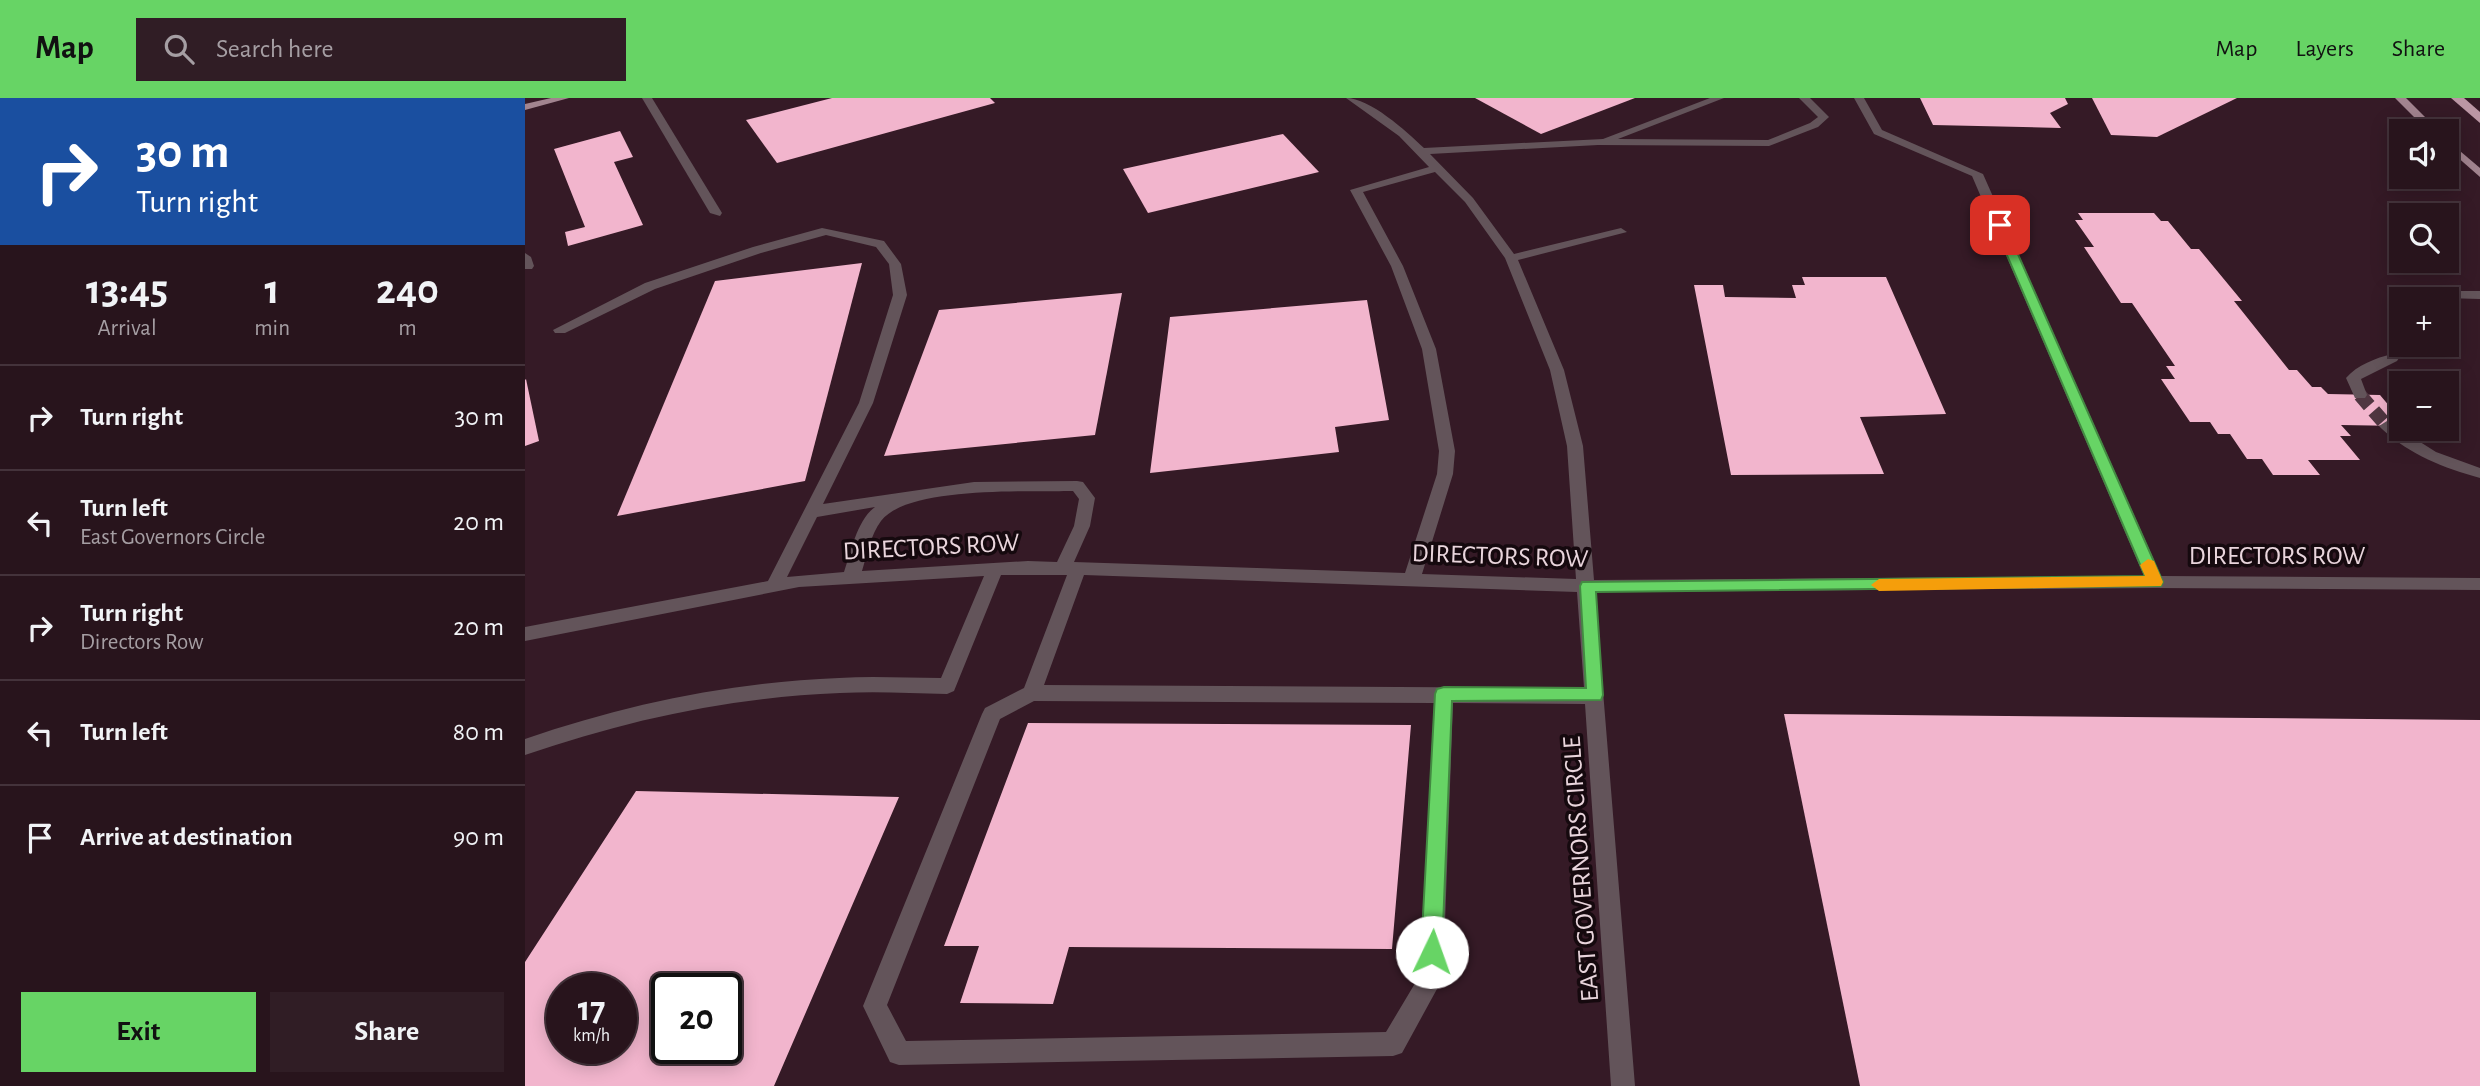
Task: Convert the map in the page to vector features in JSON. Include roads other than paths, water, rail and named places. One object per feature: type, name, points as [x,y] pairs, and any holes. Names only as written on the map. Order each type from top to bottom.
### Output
[{"type":"highway","points":[[2457,98],[2480,120]]},
{"type":"main road","points":[[525,107],[564,98]]},
{"type":"main road","points":[[2400,98],[2422,119]]},
{"type":"main road","points":[[2459,154],[2480,174]]},
{"type":"street","points":[[647,98],[716,213]]},
{"type":"street","points":[[1355,101],[1378,98]]},
{"type":"street","points":[[1598,142],[1719,98]]},
{"type":"street","points":[[1421,152],[1598,142],[1769,143],[1814,125],[1824,117],[1804,98]]},
{"type":"street","points":[[1859,98],[1878,132],[1977,174],[2155,582]]},
{"type":"street","name":"EAST GOVERNORS CIRCLE","points":[[1355,101],[1403,134],[1469,200],[1511,258],[1557,370],[1576,446],[1623,1086]]},
{"type":"street","points":[[1412,580],[1445,474],[1447,451],[1429,349],[1397,265],[1356,190],[1437,168]]},
{"type":"street","points":[[560,330],[650,286],[757,250],[826,231],[880,243],[895,264],[900,295],[866,403],[774,586]]},
{"type":"street","points":[[1511,258],[1621,232]]},
{"type":"street","points":[[2459,295],[2480,295]]},
{"type":"street","points":[[2360,395],[2353,378],[2363,370],[2392,358]]},
{"type":"street","points":[[2387,426],[2402,440],[2428,455],[2480,473]]},
{"type":"street","points":[[811,512],[974,487],[1077,486],[1087,498],[1082,526],[1032,693]]},
{"type":"street","points":[[851,578],[867,531],[876,515],[901,498]]},
{"type":"street","name":"DIRECTORS ROW","points":[[525,634],[774,586],[995,569],[1071,568],[1588,586],[2155,582],[2480,584]]},
{"type":"street","points":[[525,747],[626,715],[706,700],[825,686],[947,686],[995,569]]},
{"type":"street","points":[[1444,694],[1431,978],[1393,1044],[899,1053],[876,1006],[992,714],[1032,693],[1444,694],[1595,695]]},
{"type":"tunnel","points":[[2360,395],[2387,426]]}]
